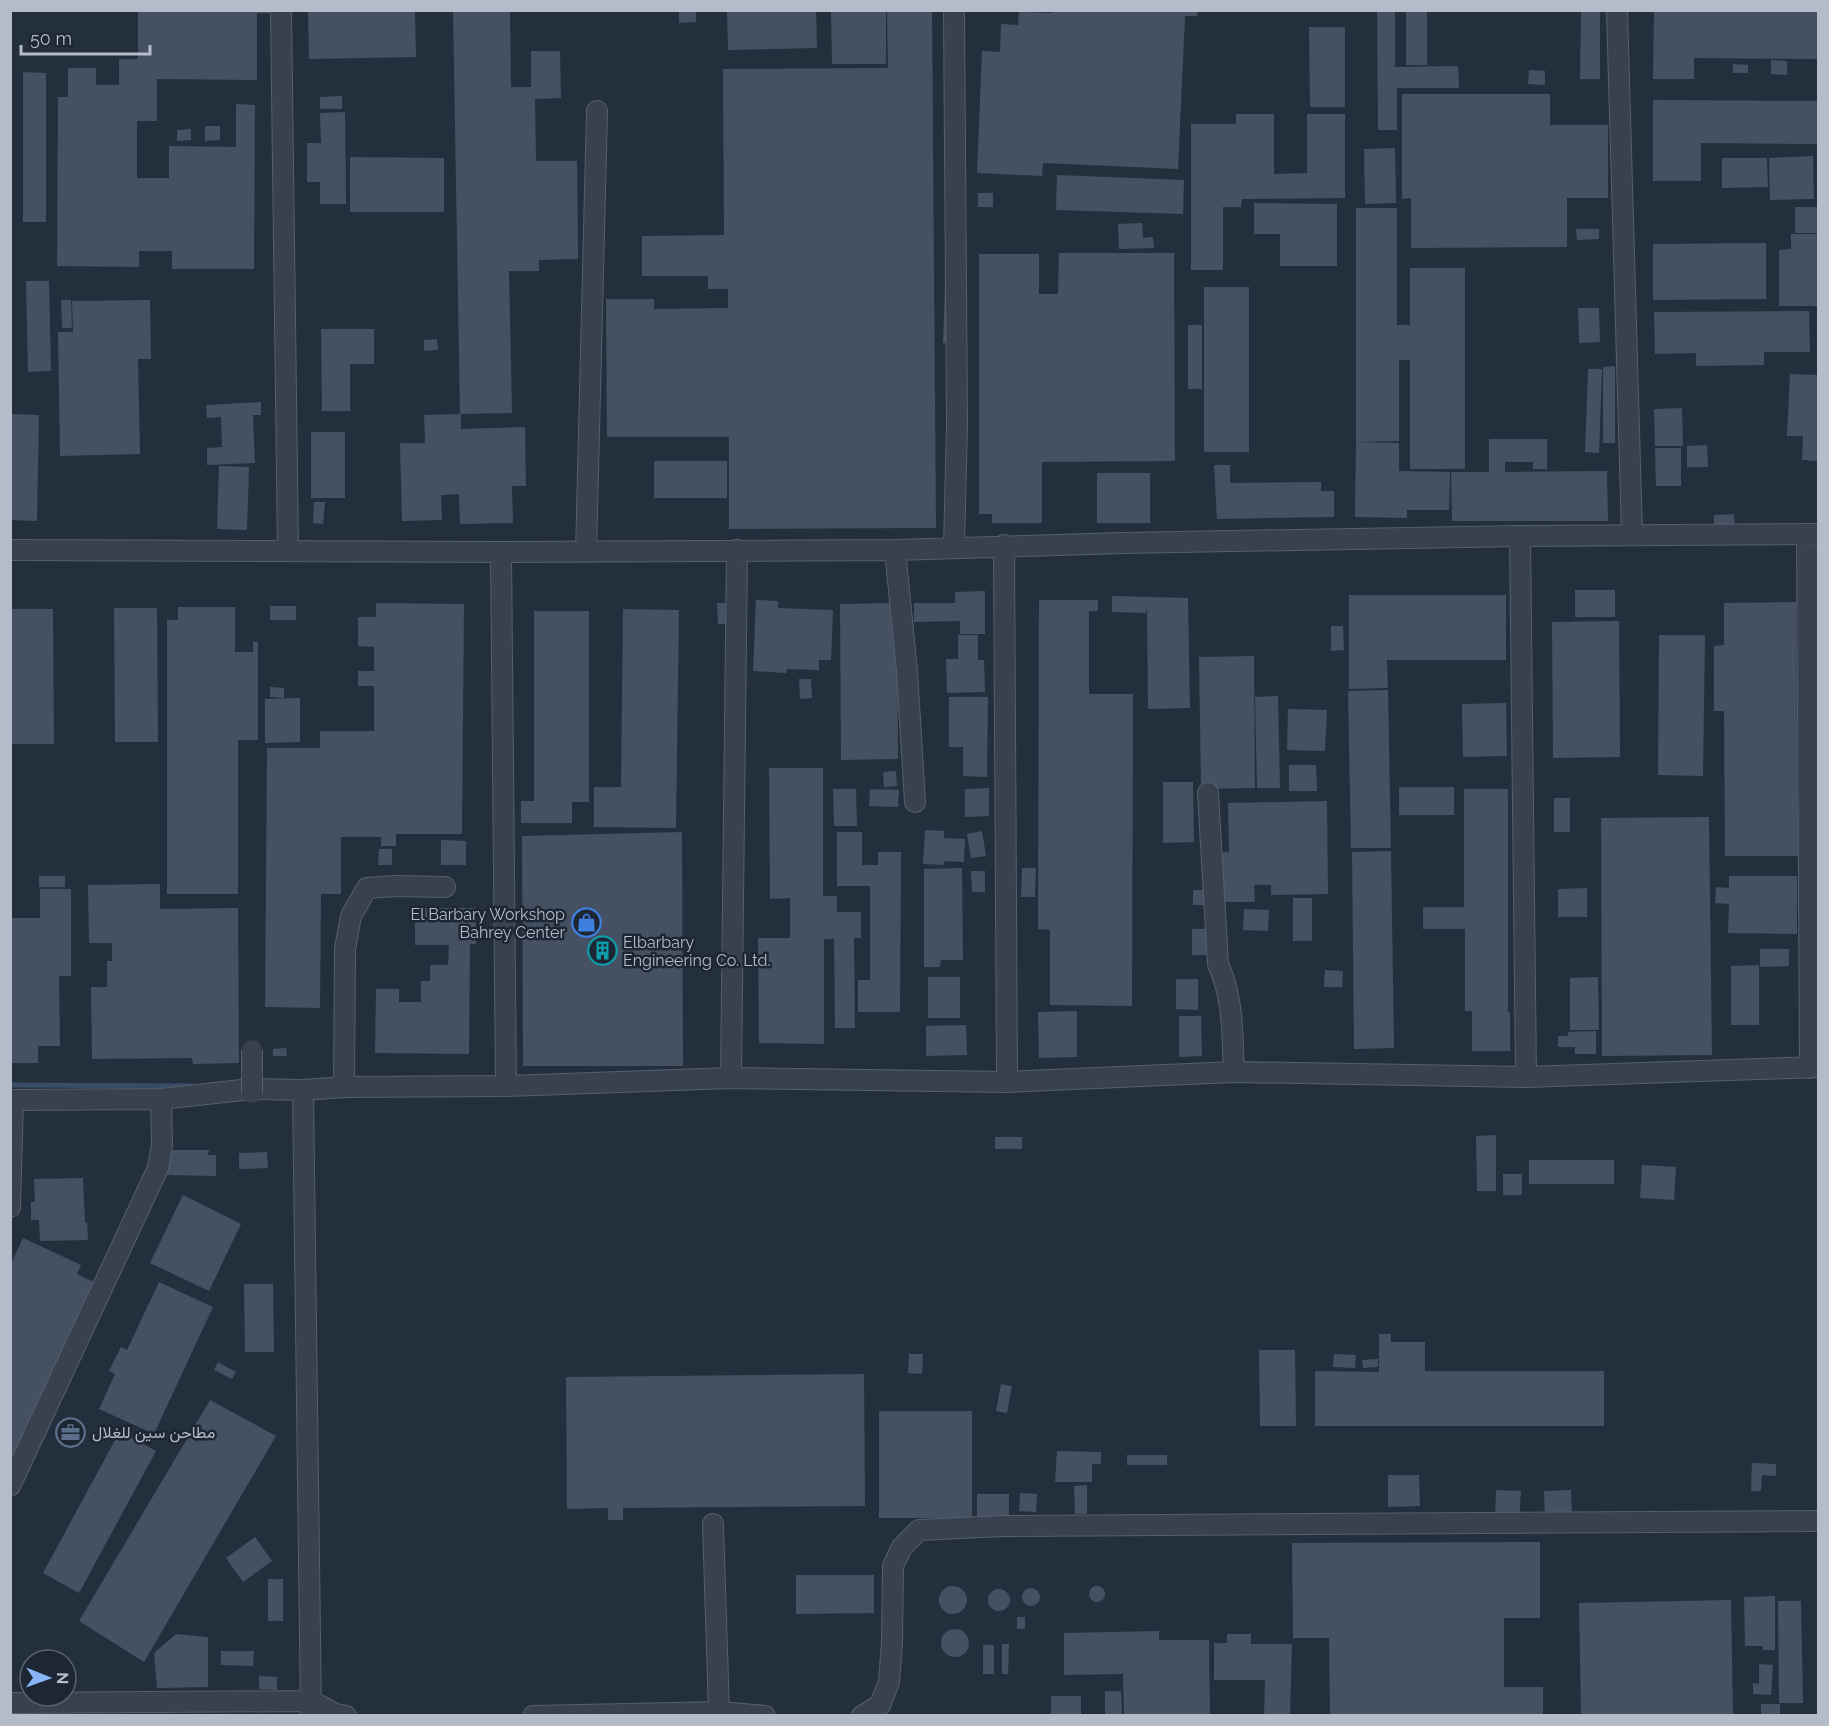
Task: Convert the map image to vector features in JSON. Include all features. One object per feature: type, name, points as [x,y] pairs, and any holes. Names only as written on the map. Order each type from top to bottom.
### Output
[{"type":"street","points":[[281,10],[288,551]]},
{"type":"street","points":[[954,10],[957,425],[954,547]]},
{"type":"street","points":[[1617,10],[1632,535]]},
{"type":"street","points":[[586,552],[597,111]]},
{"type":"street","points":[[10,550],[501,552],[895,550],[1004,545],[1520,536],[1813,534],[1814,1068],[1526,1077],[1234,1072],[1007,1083],[731,1078],[507,1086],[345,1087],[252,1091],[161,1099],[12,1100],[10,1207]]},
{"type":"street","points":[[1520,536],[1526,1077]]},
{"type":"street","points":[[1004,545],[1007,1083]]},
{"type":"street","points":[[731,1078],[737,550]]},
{"type":"street","points":[[895,550],[907,671],[915,802]]},
{"type":"street","points":[[501,552],[507,1086]]},
{"type":"street","points":[[1208,793],[1218,964],[1226,982],[1231,1004],[1234,1072]]},
{"type":"street","points":[[345,1087],[344,969],[351,916],[367,888],[445,887]]},
{"type":"street","points":[[252,1050],[252,1091]]},
{"type":"street","points":[[303,1090],[311,1708]]},
{"type":"street","points":[[10,1486],[158,1168],[162,1144],[161,1099]]},
{"type":"street","points":[[862,1716],[880,1705],[889,1682],[893,1566],[902,1547],[919,1530],[1003,1526],[1818,1521]]},
{"type":"street","points":[[713,1524],[719,1712]]},
{"type":"street","points":[[10,1703],[311,1708],[346,1716]]},
{"type":"street","points":[[533,1716],[719,1712],[765,1716]]},
{"type":"building","points":[[254,10],[270,10],[270,13],[257,13],[257,80],[157,79],[157,121],[137,121],[137,178],[169,178],[169,146],[236,147],[236,104],[255,105],[254,269],[172,269],[172,251],[139,251],[139,267],[57,266],[58,97],[68,97],[68,68],[96,68],[96,85],[119,85],[119,59],[138,59],[138,11],[254,12]]},
{"type":"building","points":[[308,10],[415,10],[416,57],[309,59]]},
{"type":"building","points":[[453,10],[510,10],[511,87],[531,87],[531,51],[560,51],[561,98],[535,99],[536,161],[577,161],[578,259],[539,260],[539,271],[509,271],[512,413],[460,414]]},
{"type":"building","points":[[679,10],[696,10],[696,22],[679,23]]},
{"type":"building","points":[[727,10],[816,10],[817,48],[728,50]]},
{"type":"building","points":[[831,10],[886,10],[886,64],[832,64]]},
{"type":"building","points":[[887,10],[932,10],[936,528],[729,529],[729,437],[607,437],[606,299],[654,299],[654,309],[728,308],[728,289],[708,289],[708,276],[642,276],[642,236],[724,235],[723,69],[888,68]]},
{"type":"building","points":[[1051,10],[1198,10],[1197,16],[1185,16],[1178,169],[1043,163],[1042,176],[977,173],[982,51],[1000,52],[1001,24],[1018,25],[1019,12],[1051,13]]},
{"type":"building","points":[[1377,10],[1395,10],[1395,67],[1458,66],[1459,88],[1397,88],[1397,130],[1378,130]]},
{"type":"building","points":[[1406,10],[1427,10],[1427,65],[1406,65]]},
{"type":"building","points":[[1581,10],[1600,10],[1600,79],[1580,79]]},
{"type":"building","points":[[1654,10],[1818,10],[1818,59],[1694,58],[1694,79],[1653,79]]},
{"type":"building","points":[[1309,27],[1345,27],[1345,107],[1310,107]]},
{"type":"building","points":[[1771,60],[1787,61],[1787,75],[1771,74]]},
{"type":"building","points":[[1733,64],[1748,65],[1748,73],[1733,73]]},
{"type":"building","points":[[1529,70],[1545,71],[1545,85],[1528,84]]},
{"type":"building","points":[[23,72],[46,73],[46,222],[23,222]]},
{"type":"building","points":[[1402,94],[1550,94],[1550,125],[1608,125],[1608,198],[1567,198],[1567,247],[1411,248],[1411,198],[1402,199]]},
{"type":"building","points":[[342,96],[342,109],[320,109],[320,97]]},
{"type":"building","points":[[1653,100],[1818,101],[1818,144],[1701,143],[1701,181],[1653,181]]},
{"type":"building","points":[[345,112],[346,204],[320,204],[320,182],[307,182],[307,143],[321,143],[320,113]]},
{"type":"building","points":[[1236,114],[1274,114],[1274,174],[1307,173],[1307,114],[1345,114],[1345,198],[1242,199],[1241,207],[1223,207],[1223,270],[1191,270],[1191,124],[1236,124]]},
{"type":"building","points":[[205,126],[220,126],[220,140],[205,141]]},
{"type":"building","points":[[191,129],[191,140],[177,141],[177,130]]},
{"type":"building","points":[[1395,148],[1396,203],[1365,204],[1364,149]]},
{"type":"building","points":[[1813,156],[1814,199],[1770,200],[1769,158]]},
{"type":"building","points":[[350,157],[444,158],[444,212],[350,212]]},
{"type":"building","points":[[1722,158],[1767,158],[1768,187],[1722,188]]},
{"type":"building","points":[[1057,175],[1184,180],[1183,214],[1056,210]]},
{"type":"building","points":[[978,193],[993,193],[993,207],[978,207]]},
{"type":"building","points":[[1254,203],[1337,204],[1337,266],[1280,266],[1280,234],[1254,234]]},
{"type":"building","points":[[1795,207],[1818,207],[1818,233],[1795,233]]},
{"type":"building","points":[[1356,208],[1397,208],[1397,325],[1410,325],[1410,268],[1465,268],[1465,469],[1410,469],[1410,360],[1399,360],[1399,441],[1356,442]]},
{"type":"building","points":[[1142,223],[1143,238],[1153,237],[1154,248],[1119,249],[1118,224]]},
{"type":"building","points":[[1576,229],[1599,229],[1599,239],[1577,240]]},
{"type":"building","points":[[1791,234],[1818,234],[1818,306],[1779,306],[1779,250],[1791,249]]},
{"type":"building","points":[[1766,243],[1766,299],[1653,300],[1653,244]]},
{"type":"building","points":[[1059,253],[1174,253],[1175,461],[1042,462],[1042,523],[992,523],[992,514],[979,514],[979,254],[1039,254],[1039,294],[1058,294]]},
{"type":"building","points":[[26,281],[49,281],[51,371],[28,372]]},
{"type":"building","points":[[945,283],[953,283],[952,343],[943,343]]},
{"type":"building","points":[[1204,287],[1249,287],[1249,452],[1204,452]]},
{"type":"building","points":[[61,300],[71,300],[72,328],[62,328]]},
{"type":"building","points":[[150,300],[151,359],[138,359],[140,454],[60,456],[58,332],[73,332],[72,301]]},
{"type":"building","points":[[1578,308],[1599,308],[1600,342],[1579,343]]},
{"type":"building","points":[[1809,311],[1810,352],[1764,352],[1764,365],[1696,366],[1696,353],[1655,354],[1654,312]]},
{"type":"building","points":[[1188,325],[1202,325],[1202,389],[1188,389]]},
{"type":"building","points":[[321,329],[374,329],[374,364],[350,364],[350,411],[322,411]]},
{"type":"building","points":[[437,339],[438,350],[424,351],[424,340]]},
{"type":"building","points":[[1615,366],[1615,443],[1603,443],[1603,367]]},
{"type":"building","points":[[1588,369],[1602,369],[1599,453],[1585,452]]},
{"type":"building","points":[[1790,374],[1818,375],[1818,461],[1802,460],[1803,436],[1787,436]]},
{"type":"building","points":[[261,402],[261,415],[253,415],[255,463],[207,465],[207,448],[222,447],[221,417],[207,418],[206,405]]},
{"type":"building","points":[[1682,408],[1683,446],[1655,446],[1654,409]]},
{"type":"building","points":[[10,414],[39,415],[37,521],[10,520]]},
{"type":"building","points":[[461,414],[461,429],[525,427],[526,486],[512,486],[513,523],[460,524],[459,494],[441,495],[442,520],[402,521],[400,443],[425,443],[424,415]]},
{"type":"building","points":[[311,432],[345,432],[345,498],[311,498]]},
{"type":"building","points":[[1489,439],[1547,439],[1547,469],[1533,469],[1533,462],[1505,462],[1505,472],[1607,471],[1608,521],[1452,521],[1451,472],[1489,472]]},
{"type":"building","points":[[1356,442],[1399,443],[1399,471],[1450,472],[1449,510],[1407,510],[1407,518],[1355,517]]},
{"type":"building","points":[[1707,445],[1708,467],[1687,467],[1687,446]]},
{"type":"building","points":[[1655,448],[1681,448],[1681,486],[1656,486]]},
{"type":"building","points":[[654,461],[727,461],[727,498],[654,498]]},
{"type":"building","points":[[1214,465],[1230,465],[1230,483],[1321,482],[1321,491],[1334,491],[1334,517],[1217,519]]},
{"type":"building","points":[[219,466],[249,467],[247,530],[217,529]]},
{"type":"building","points":[[1097,473],[1150,473],[1150,523],[1097,523]]},
{"type":"building","points":[[314,502],[325,502],[323,524],[313,523]]},
{"type":"building","points":[[1734,514],[1735,527],[1714,529],[1714,515]]},
{"type":"building","points":[[1575,590],[1615,590],[1615,617],[1575,617]]},
{"type":"building","points":[[985,591],[985,634],[960,634],[960,621],[914,622],[914,603],[955,603],[955,592]]},
{"type":"building","points":[[1349,595],[1506,595],[1506,660],[1387,660],[1388,688],[1349,689]]},
{"type":"building","points":[[1112,596],[1188,598],[1190,708],[1148,709],[1147,604],[1146,613],[1112,612]]},
{"type":"building","points":[[756,600],[778,601],[778,608],[833,610],[831,660],[819,660],[819,670],[787,669],[786,673],[753,671]]},
{"type":"building","points":[[1039,600],[1098,600],[1098,611],[1089,611],[1089,694],[1133,694],[1132,1006],[1050,1005],[1050,930],[1038,929]]},
{"type":"building","points":[[1796,602],[1798,856],[1725,856],[1724,711],[1714,711],[1714,646],[1724,645],[1724,603]]},
{"type":"building","points":[[376,603],[464,604],[462,834],[396,834],[396,846],[381,846],[381,837],[341,837],[341,894],[321,894],[320,1008],[265,1007],[267,748],[320,748],[320,731],[374,731],[374,686],[358,686],[358,671],[374,671],[374,647],[358,646],[358,617],[376,617]]},
{"type":"building","points":[[717,603],[728,603],[729,624],[718,624]]},
{"type":"building","points":[[897,603],[898,759],[841,760],[840,604]]},
{"type":"building","points":[[270,606],[296,606],[296,620],[270,620]]},
{"type":"building","points":[[178,607],[235,607],[235,652],[253,652],[253,642],[258,642],[258,740],[238,740],[238,894],[167,894],[167,620],[178,620]]},
{"type":"building","points":[[114,608],[157,608],[158,742],[115,742]]},
{"type":"building","points":[[10,609],[53,609],[54,744],[11,744]]},
{"type":"building","points":[[623,609],[679,610],[676,828],[594,827],[594,787],[621,787]]},
{"type":"building","points":[[534,611],[589,611],[589,802],[572,802],[572,823],[521,823],[521,801],[534,801]]},
{"type":"building","points":[[1619,621],[1620,757],[1553,758],[1552,622]]},
{"type":"building","points":[[1331,626],[1343,626],[1344,650],[1331,651]]},
{"type":"building","points":[[958,635],[978,635],[978,660],[984,660],[985,692],[947,693],[946,659],[958,659]]},
{"type":"building","points":[[1659,635],[1705,635],[1703,776],[1658,775]]},
{"type":"building","points":[[1254,656],[1255,788],[1201,789],[1199,657]]},
{"type":"building","points":[[799,679],[811,679],[812,698],[800,699]]},
{"type":"building","points":[[270,687],[284,688],[284,698],[270,697]]},
{"type":"building","points":[[1388,690],[1391,848],[1351,848],[1348,691]]},
{"type":"building","points":[[1278,696],[1280,788],[1257,788],[1255,697]]},
{"type":"building","points":[[949,697],[988,697],[987,777],[963,776],[963,747],[949,747]]},
{"type":"building","points":[[300,698],[300,742],[265,743],[265,699]]},
{"type":"building","points":[[1506,703],[1507,756],[1463,757],[1462,704]]},
{"type":"building","points":[[1288,709],[1327,710],[1325,751],[1287,750]]},
{"type":"building","points":[[1289,765],[1316,765],[1317,791],[1289,791]]},
{"type":"building","points":[[769,768],[823,768],[823,896],[837,896],[837,912],[861,912],[861,938],[854,938],[855,1028],[835,1028],[834,939],[824,939],[824,1044],[759,1043],[758,938],[790,938],[790,898],[770,899]]},
{"type":"building","points":[[896,771],[897,786],[884,787],[883,772]]},
{"type":"building","points":[[1163,782],[1193,782],[1194,842],[1163,843]]},
{"type":"building","points":[[1399,787],[1454,787],[1454,815],[1399,815]]},
{"type":"building","points":[[989,788],[989,816],[965,817],[965,789]]},
{"type":"building","points":[[833,789],[856,789],[857,826],[834,826]]},
{"type":"building","points":[[870,789],[899,790],[898,807],[869,806]]},
{"type":"building","points":[[1464,789],[1508,789],[1510,1051],[1472,1051],[1472,1011],[1465,1011],[1465,929],[1423,929],[1423,907],[1464,907]]},
{"type":"building","points":[[1554,798],[1570,798],[1570,832],[1554,832]]},
{"type":"building","points":[[1327,801],[1328,894],[1271,895],[1271,885],[1254,885],[1255,902],[1217,902],[1216,853],[1229,852],[1228,803]]},
{"type":"building","points":[[1709,817],[1712,1055],[1602,1056],[1601,818]]},
{"type":"building","points":[[925,830],[944,831],[944,838],[965,839],[964,862],[944,861],[944,865],[923,864]]},
{"type":"building","points":[[982,831],[986,856],[971,858],[967,834]]},
{"type":"building","name":"Elbarbary Engineering Co. Ltd.","points":[[682,832],[683,1066],[523,1066],[522,836]]},
{"type":"building","points":[[837,832],[862,832],[862,865],[878,865],[878,852],[901,852],[900,1012],[858,1012],[858,980],[870,980],[870,886],[837,886]]},
{"type":"building","points":[[441,840],[466,841],[466,865],[441,865]]},
{"type":"building","points":[[379,849],[392,849],[392,865],[378,865]]},
{"type":"building","points":[[1391,851],[1394,1048],[1354,1049],[1352,852]]},
{"type":"building","points":[[962,868],[963,960],[941,960],[940,967],[924,967],[924,869]]},
{"type":"building","points":[[1022,868],[1036,868],[1035,897],[1021,897]]},
{"type":"building","points":[[971,871],[985,871],[985,892],[972,892]]},
{"type":"building","points":[[39,876],[65,876],[65,887],[39,887]]},
{"type":"building","points":[[1729,876],[1797,876],[1797,934],[1728,933],[1729,904],[1715,903],[1716,887],[1729,888]]},
{"type":"building","points":[[160,884],[160,909],[238,908],[239,1063],[193,1064],[192,1058],[92,1059],[91,987],[107,987],[107,961],[112,961],[112,943],[89,943],[88,885]]},
{"type":"building","points":[[1587,888],[1587,917],[1558,917],[1558,889]]},
{"type":"building","points":[[40,889],[71,889],[71,976],[59,976],[60,1046],[38,1046],[38,1063],[10,1063],[10,918],[40,918]]},
{"type":"building","points":[[1193,890],[1204,890],[1204,905],[1193,905]]},
{"type":"building","points":[[1293,898],[1312,898],[1312,941],[1293,941]]},
{"type":"building","points":[[415,908],[476,908],[476,944],[470,944],[469,1054],[375,1053],[376,989],[399,989],[399,1002],[421,1002],[421,981],[430,981],[430,965],[448,965],[449,945],[415,945]]},
{"type":"building","points":[[1244,909],[1269,910],[1268,931],[1243,930]]},
{"type":"building","points":[[1192,929],[1206,929],[1206,955],[1192,955]]},
{"type":"building","points":[[1760,949],[1789,949],[1789,966],[1760,967]]},
{"type":"building","points":[[1759,965],[1759,1025],[1731,1025],[1731,966]]},
{"type":"building","points":[[1325,970],[1343,971],[1342,987],[1324,987]]},
{"type":"building","points":[[928,977],[960,977],[960,1018],[928,1018]]},
{"type":"building","points":[[1598,977],[1599,1030],[1570,1030],[1570,978]]},
{"type":"building","points":[[1176,979],[1198,979],[1198,1010],[1176,1009]]},
{"type":"building","points":[[1077,1011],[1077,1057],[1039,1058],[1038,1012]]},
{"type":"building","points":[[1179,1016],[1201,1016],[1202,1056],[1179,1057]]},
{"type":"building","points":[[966,1025],[967,1055],[926,1056],[926,1026]]},
{"type":"building","points":[[1596,1031],[1596,1054],[1575,1054],[1575,1047],[1558,1047],[1558,1036],[1568,1036],[1568,1032]]},
{"type":"building","points":[[286,1048],[287,1056],[273,1056],[273,1049]]},
{"type":"building","points":[[1496,1135],[1496,1191],[1477,1191],[1476,1136]]},
{"type":"building","points":[[995,1137],[1022,1137],[1022,1149],[995,1149]]},
{"type":"building","points":[[166,1150],[209,1150],[208,1155],[216,1155],[216,1176],[166,1175]]},
{"type":"building","points":[[267,1152],[268,1168],[239,1169],[239,1153]]},
{"type":"building","points":[[1529,1160],[1614,1160],[1614,1184],[1529,1184]]},
{"type":"building","points":[[1642,1165],[1676,1167],[1674,1200],[1640,1198]]},
{"type":"building","points":[[1503,1174],[1522,1174],[1522,1195],[1503,1195]]},
{"type":"building","points":[[83,1178],[88,1240],[40,1241],[39,1220],[31,1220],[31,1202],[35,1202],[34,1179]]},
{"type":"building","points":[[183,1195],[241,1224],[209,1291],[150,1263]]},
{"type":"building","points":[[23,1238],[81,1265],[77,1274],[94,1282],[10,1468],[10,1266]]},
{"type":"building","points":[[159,1282],[213,1307],[154,1434],[99,1409],[115,1374],[109,1371],[121,1347],[127,1350]]},
{"type":"building","points":[[244,1284],[273,1284],[274,1352],[245,1352]]},
{"type":"building","points":[[1379,1334],[1391,1334],[1391,1342],[1425,1342],[1425,1371],[1604,1371],[1604,1426],[1315,1426],[1315,1371],[1379,1372]]},
{"type":"building","points":[[1259,1350],[1295,1350],[1296,1426],[1260,1426]]},
{"type":"building","points":[[909,1354],[923,1354],[922,1374],[908,1373]]},
{"type":"building","points":[[1334,1354],[1356,1355],[1355,1368],[1333,1367]]},
{"type":"building","points":[[1378,1359],[1378,1367],[1363,1368],[1362,1360]]},
{"type":"building","points":[[218,1362],[236,1372],[232,1379],[214,1370]]},
{"type":"building","points":[[864,1374],[865,1506],[623,1508],[623,1520],[608,1520],[608,1508],[567,1509],[566,1377]]},
{"type":"building","points":[[1001,1384],[1012,1386],[1007,1413],[996,1411]]},
{"type":"building","points":[[210,1400],[276,1436],[144,1662],[79,1621]]},
{"type":"building","points":[[879,1411],[972,1411],[972,1518],[879,1518]]},
{"type":"building","points":[[120,1431],[156,1451],[79,1593],[43,1573]]},
{"type":"building","points":[[1057,1451],[1101,1452],[1101,1464],[1092,1464],[1092,1482],[1055,1482]]},
{"type":"building","points":[[1127,1455],[1167,1455],[1167,1465],[1127,1465]]},
{"type":"building","points":[[1752,1463],[1776,1464],[1776,1476],[1762,1475],[1761,1491],[1751,1491]]},
{"type":"building","points":[[1388,1475],[1419,1475],[1420,1506],[1388,1507]]},
{"type":"building","points":[[1087,1485],[1087,1514],[1075,1514],[1074,1486]]},
{"type":"building","points":[[1496,1490],[1521,1491],[1519,1522],[1495,1520]]},
{"type":"building","points":[[1571,1490],[1572,1517],[1545,1518],[1544,1491]]},
{"type":"building","points":[[1020,1493],[1037,1494],[1036,1512],[1019,1511]]},
{"type":"building","points":[[977,1494],[1009,1494],[1009,1516],[977,1516]]},
{"type":"building","points":[[255,1537],[272,1561],[243,1582],[226,1558]]},
{"type":"building","points":[[1540,1542],[1540,1618],[1504,1618],[1504,1687],[1543,1687],[1543,1716],[1330,1716],[1329,1638],[1293,1638],[1292,1543]]},
{"type":"building","points":[[796,1575],[874,1575],[874,1613],[796,1614]]},
{"type":"building","points":[[268,1579],[283,1579],[283,1621],[268,1621]]},
{"type":"building","points":[[953,1586],[963,1590],[967,1600],[963,1610],[953,1614],[943,1610],[939,1600],[943,1590]]},
{"type":"building","points":[[1094,1586],[1100,1586],[1105,1594],[1103,1600],[1094,1602],[1089,1597],[1089,1591]]},
{"type":"building","points":[[1031,1588],[1037,1591],[1040,1597],[1037,1603],[1031,1606],[1025,1603],[1022,1597],[1025,1591]]},
{"type":"building","points":[[999,1589],[1007,1592],[1010,1600],[1007,1608],[999,1611],[991,1608],[988,1600],[991,1592]]},
{"type":"building","points":[[1775,1596],[1775,1650],[1763,1650],[1763,1646],[1745,1646],[1744,1597]]},
{"type":"building","points":[[1731,1600],[1733,1716],[1581,1716],[1579,1603]]},
{"type":"building","points":[[1778,1601],[1801,1601],[1803,1703],[1779,1703]]},
{"type":"building","points":[[1017,1617],[1025,1617],[1025,1629],[1017,1629]]},
{"type":"building","points":[[955,1629],[965,1633],[969,1643],[965,1653],[955,1657],[945,1653],[941,1643],[945,1633]]},
{"type":"building","points":[[1159,1631],[1159,1640],[1209,1640],[1210,1716],[1124,1716],[1123,1674],[1064,1675],[1064,1633]]},
{"type":"building","points":[[176,1634],[208,1637],[208,1687],[157,1688],[154,1653]]},
{"type":"building","points":[[1227,1634],[1251,1634],[1251,1644],[1292,1644],[1290,1716],[1264,1716],[1265,1680],[1214,1680],[1214,1643],[1227,1643]]},
{"type":"building","points":[[1002,1644],[1009,1644],[1008,1674],[1002,1674]]},
{"type":"building","points":[[983,1645],[994,1645],[994,1674],[983,1674]]},
{"type":"building","points":[[221,1651],[254,1651],[253,1666],[221,1665]]},
{"type":"building","points":[[1759,1664],[1773,1665],[1771,1695],[1753,1694],[1753,1683],[1759,1684]]},
{"type":"building","points":[[259,1676],[277,1677],[277,1690],[259,1689]]},
{"type":"building","points":[[1105,1691],[1121,1691],[1122,1716],[1105,1716]]},
{"type":"building","points":[[1051,1696],[1081,1696],[1081,1716],[1051,1716]]},
{"type":"building","points":[[1761,1704],[1780,1704],[1780,1716],[1761,1716]]},
{"type":"waterway","points":[[10,1085],[192,1086]]},
{"type":"place","name":"El Barbary Workshop Bahrey Center","points":[[586,923]]},
{"type":"place","name":"Elbarbary Engineering Co. Ltd.","points":[[602,951]]},
{"type":"place","name":"مطاحن سين للغلال","points":[[71,1432]]}]
